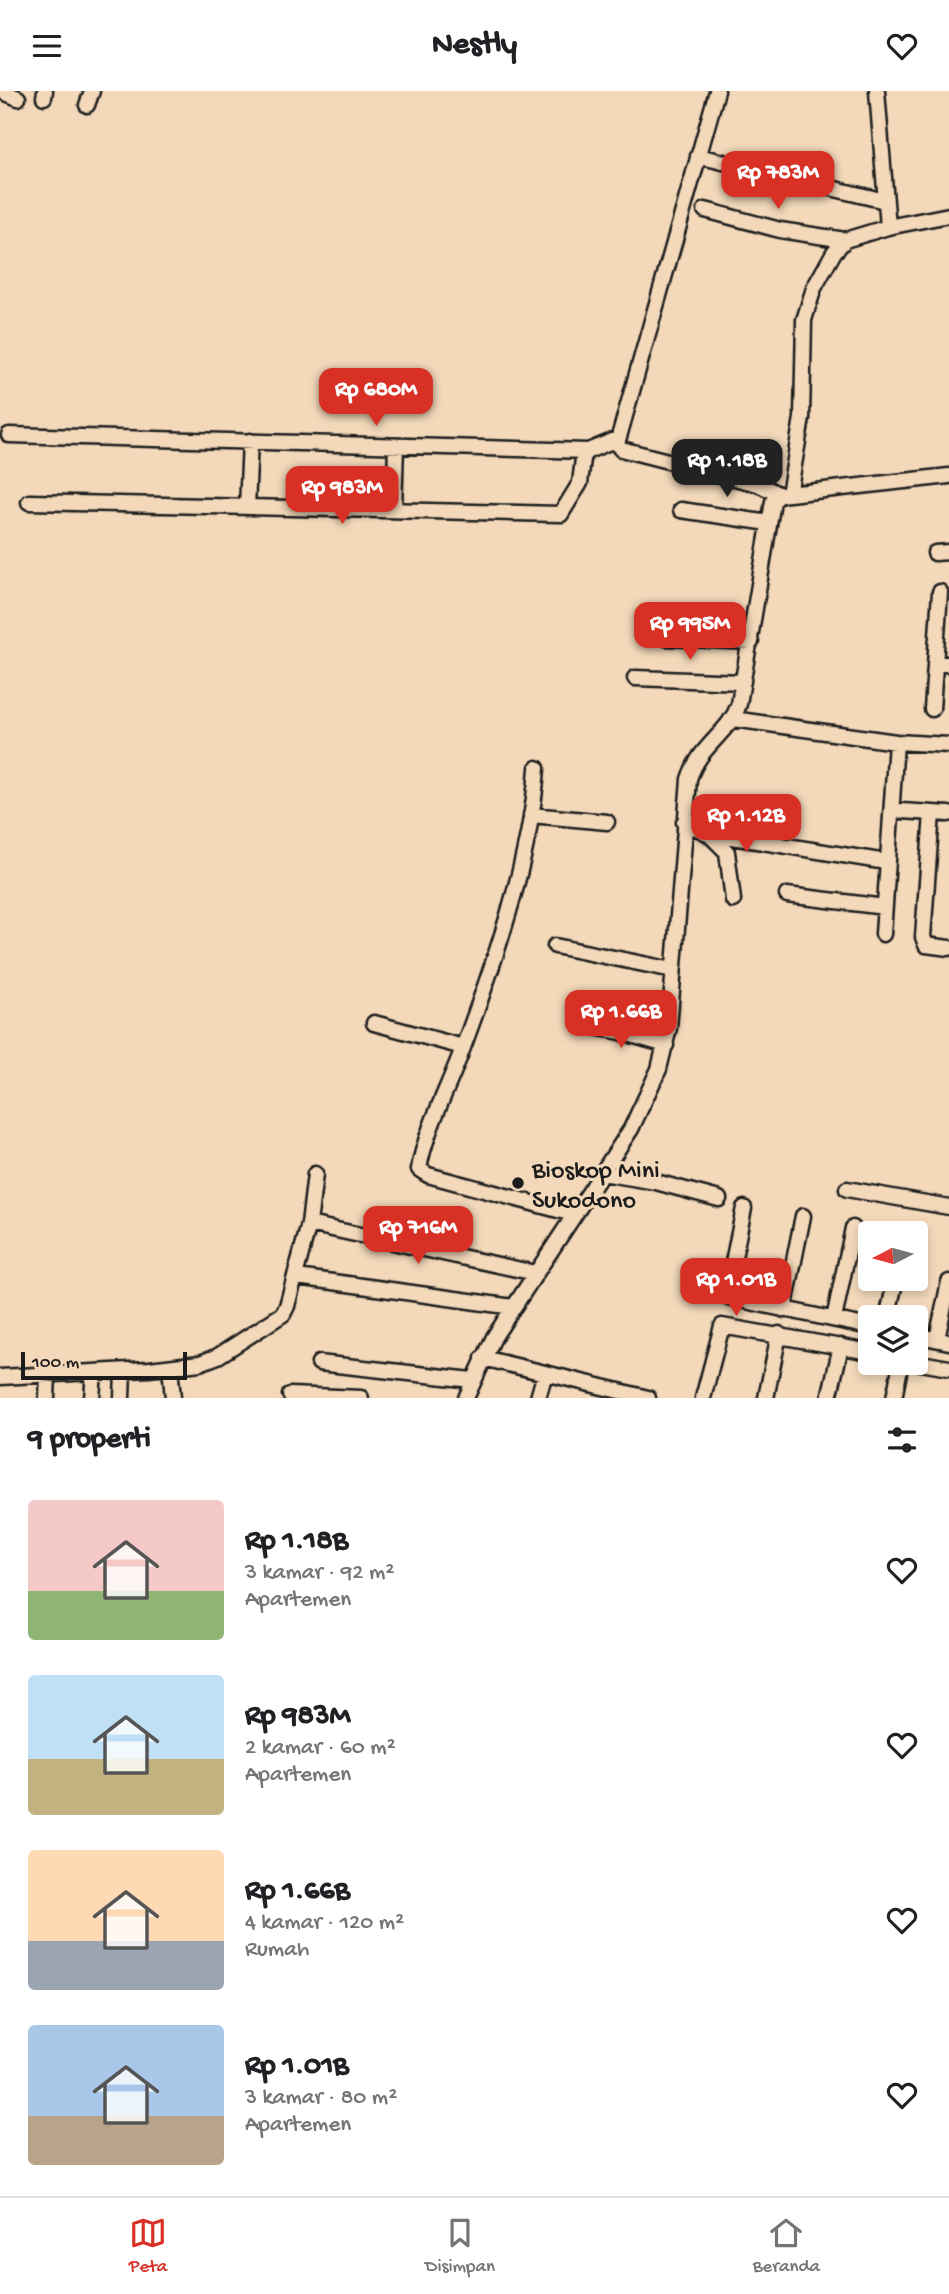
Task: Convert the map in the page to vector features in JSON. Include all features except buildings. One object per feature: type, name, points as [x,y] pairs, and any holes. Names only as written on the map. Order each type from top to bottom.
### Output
[{"type":"street","points":[[1,91],[18,98]]},
{"type":"street","points":[[717,91],[617,439],[621,449],[758,484],[785,495]]},
{"type":"street","points":[[877,91],[888,227]]},
{"type":"street","points":[[698,156],[885,201]]},
{"type":"street","points":[[705,210],[780,230],[845,240],[888,227],[949,215]]},
{"type":"street","points":[[785,495],[802,418],[802,336],[808,300],[834,252],[845,240]]},
{"type":"street","points":[[9,435],[584,451],[595,450],[617,439]]},
{"type":"street","points":[[247,507],[250,441]]},
{"type":"street","points":[[394,510],[396,446]]},
{"type":"street","points":[[29,502],[561,514],[580,482],[584,451]]},
{"type":"street","points":[[466,1398],[483,1358],[513,1307],[636,1118],[666,1045],[689,779],[696,760],[736,713],[751,642],[773,501],[785,495],[949,476]]},
{"type":"street","points":[[681,510],[769,523]]},
{"type":"street","points":[[932,709],[942,664],[940,592]]},
{"type":"street","points":[[666,638],[751,642]]},
{"type":"street","points":[[635,678],[743,682]]},
{"type":"street","points":[[736,713],[896,742],[949,745]]},
{"type":"street","points":[[883,934],[896,742]]},
{"type":"street","points":[[537,768],[531,815],[503,924],[463,1047],[420,1164],[421,1173],[573,1214]]},
{"type":"street","points":[[901,811],[949,814]]},
{"type":"street","points":[[932,813],[923,937],[926,945],[949,948]]},
{"type":"street","points":[[531,815],[607,822]]},
{"type":"street","points":[[684,822],[708,833],[880,861]]},
{"type":"street","points":[[708,833],[727,852],[733,900]]},
{"type":"street","points":[[787,895],[885,907]]},
{"type":"street","points":[[555,946],[673,970]]},
{"type":"street","points":[[374,1023],[463,1047]]},
{"type":"street","points":[[583,1025],[666,1045]]},
{"type":"street","points":[[602,1173],[656,1182],[719,1199]]},
{"type":"street","points":[[0,1377],[170,1367],[200,1363],[218,1356],[283,1314],[297,1277],[309,1224],[315,1174]]},
{"type":"street","points":[[847,1189],[949,1206]]},
{"type":"street","points":[[744,1208],[726,1297],[858,1324]]},
{"type":"street","points":[[784,1310],[803,1216]]},
{"type":"street","points":[[309,1224],[535,1273]]},
{"type":"street","points":[[834,1319],[853,1228]]},
{"type":"street","points":[[297,1277],[513,1307]]},
{"type":"street","points":[[943,1341],[949,1282]]},
{"type":"street","points":[[704,1398],[722,1326],[858,1350]]},
{"type":"street","points":[[766,1398],[779,1334]]},
{"type":"street","points":[[829,1398],[841,1346]]},
{"type":"street","points":[[483,1358],[545,1373],[598,1392],[648,1398]]},
{"type":"street","points":[[319,1363],[472,1380]]},
{"type":"street","points":[[928,1364],[949,1368]]},
{"type":"street","points":[[170,1367],[173,1398]]},
{"type":"street","points":[[122,1398],[123,1371]]},
{"type":"street","points":[[92,1398],[94,1372]]},
{"type":"street","points":[[538,1398],[545,1373]]},
{"type":"street","points":[[47,1398],[48,1375]]},
{"type":"street","points":[[894,1398],[899,1375]]},
{"type":"street","points":[[290,1395],[361,1398]]},
{"type":"place","name":"Bioskop Mini Sukodono","points":[[518,1183]]}]
